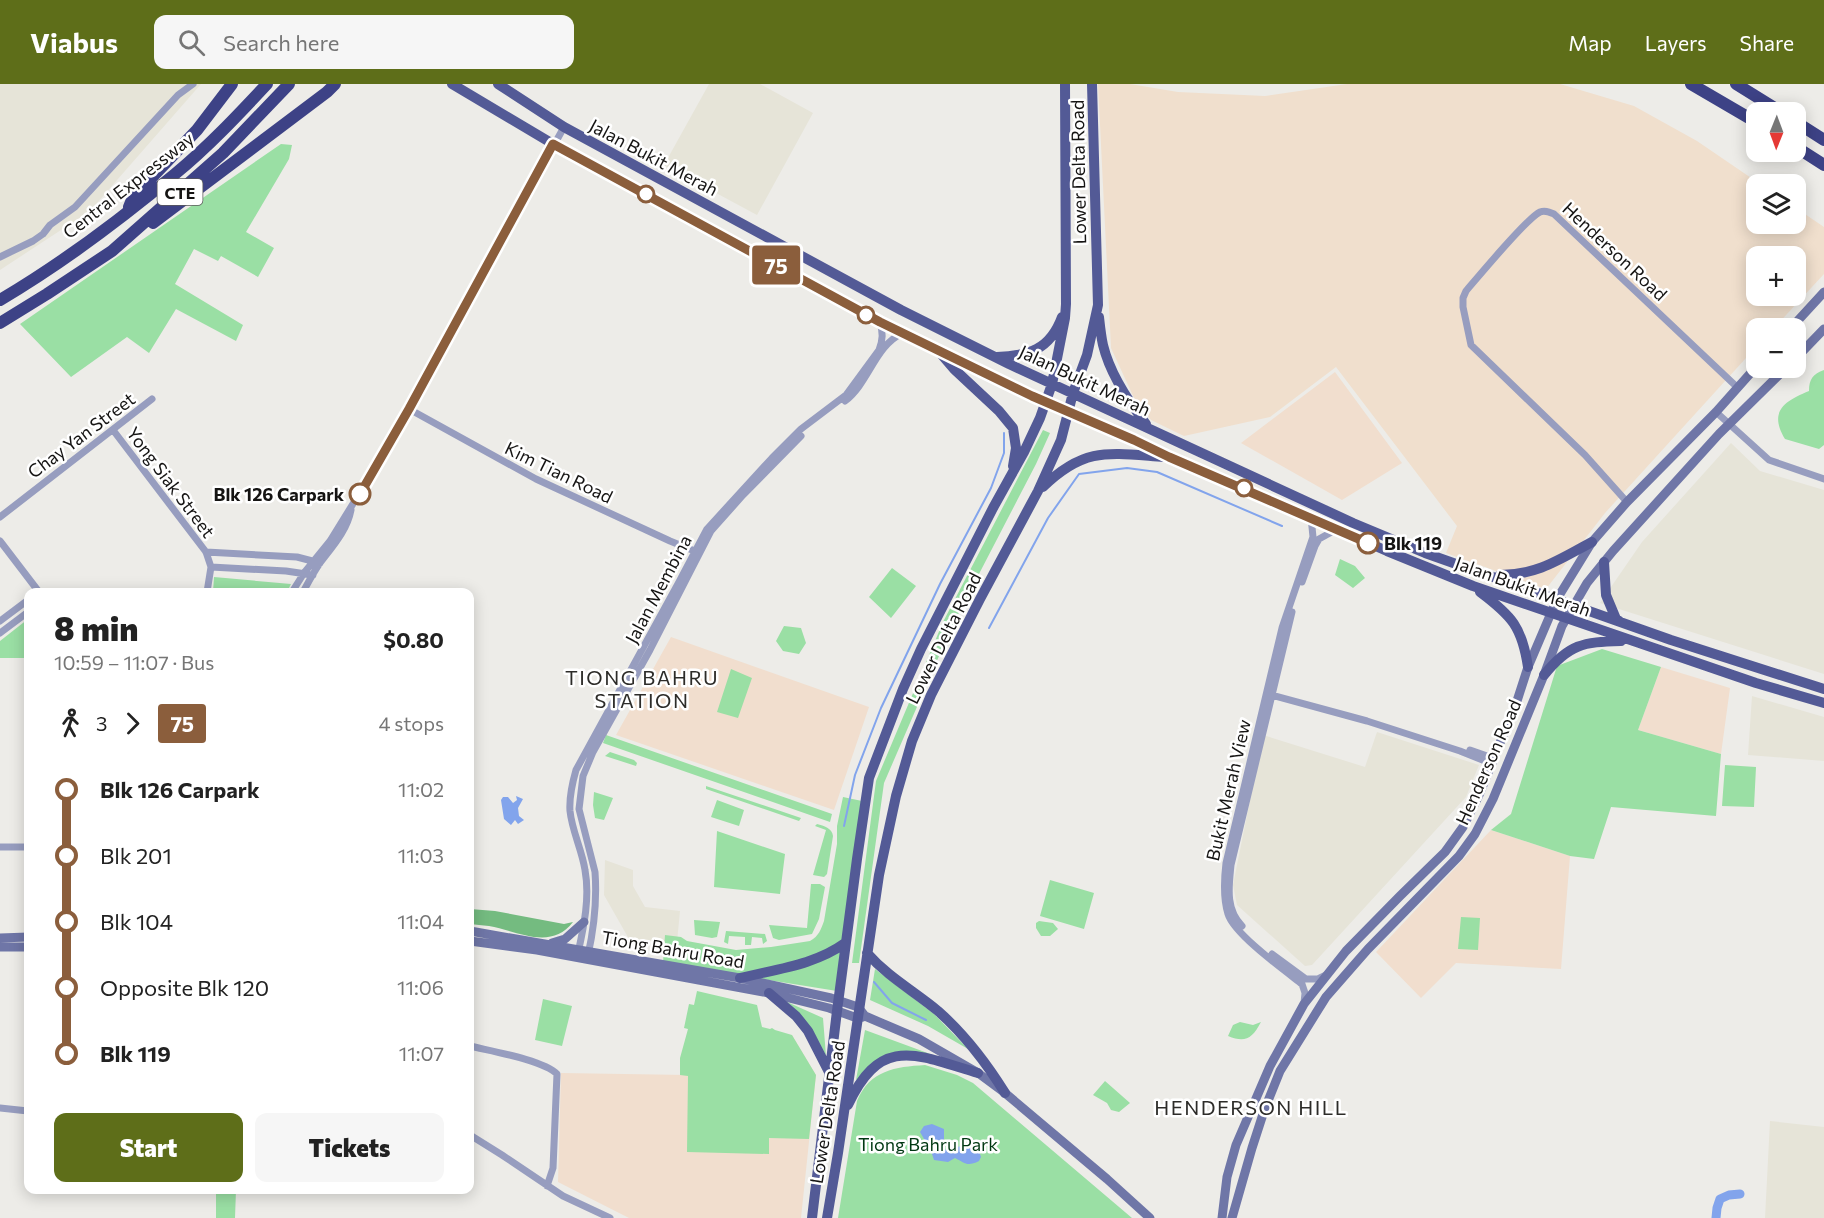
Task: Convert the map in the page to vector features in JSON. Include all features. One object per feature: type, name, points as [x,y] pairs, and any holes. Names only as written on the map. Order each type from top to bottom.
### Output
[{"type":"highway","points":[[128,211],[133,197],[196,130],[232,84]]},
{"type":"highway","name":"Central Expressway","points":[[0,300],[36,278],[176,173],[234,119],[267,84]]},
{"type":"highway","name":"Central Expressway","points":[[0,323],[112,251],[192,182],[289,84]]},
{"type":"highway","points":[[112,251],[210,182],[335,84]]},
{"type":"highway","points":[[1691,84],[1746,116]]},
{"type":"highway","points":[[1736,84],[1765,102]]},
{"type":"highway","points":[[1806,128],[1824,140]]},
{"type":"highway","points":[[1806,153],[1824,165]]},
{"type":"main road","name":"Jalan Bukit Merah","points":[[452,84],[553,144],[880,322],[1046,403],[1473,586],[1756,683],[1824,703]]},
{"type":"main road","name":"Jalan Bukit Merah","points":[[498,84],[564,127],[860,288],[1052,384],[1388,538],[1681,644],[1824,689]]},
{"type":"main road","name":"Lower Delta Road","points":[[812,1218],[845,943],[869,778],[921,649],[1024,452],[1052,384],[1066,304],[1065,84]]},
{"type":"main road","name":"Lower Delta Road","points":[[827,1218],[860,1014],[881,864],[896,796],[912,741],[948,661],[1038,491],[1061,440],[1073,393],[1087,355],[1098,305],[1092,85]]},
{"type":"main road","points":[[1800,318],[1824,292]]},
{"type":"main road","points":[[996,357],[1023,356],[1041,346],[1060,321],[1066,304]]},
{"type":"main road","points":[[1098,305],[1103,345],[1110,367],[1133,408],[1148,428]]},
{"type":"main road","points":[[1806,347],[1824,329]]},
{"type":"main road","points":[[939,351],[1013,428],[1016,448],[1011,475]]},
{"type":"main road","name":"Henderson Road","points":[[1222,1218],[1227,1177],[1236,1145],[1270,1066],[1304,1004],[1324,976],[1371,924],[1454,842],[1479,795],[1496,755],[1528,667],[1557,599],[1592,542],[1627,502],[1747,378]]},
{"type":"main road","name":"Henderson Road","points":[[1233,1215],[1264,1111],[1280,1071],[1326,997],[1368,949],[1459,856],[1475,834],[1544,675],[1565,619],[1587,583],[1652,507],[1776,378]]},
{"type":"main road","points":[[1038,491],[1059,472],[1084,457],[1115,454],[1169,457]]},
{"type":"main road","points":[[1490,575],[1515,575],[1529,572],[1565,558],[1592,542]]},
{"type":"main road","points":[[1604,562],[1606,595],[1616,619],[1622,623]]},
{"type":"main road","points":[[1473,586],[1507,614],[1517,627],[1526,651],[1528,667]]},
{"type":"main road","points":[[1544,675],[1558,658],[1578,647],[1598,642],[1628,640]]},
{"type":"main road","points":[[547,944],[565,939],[584,922]]},
{"type":"main road","name":"Tiong Bahru Road","points":[[474,932],[547,944],[583,955],[837,1005]]},
{"type":"main road","points":[[0,938],[24,937]]},
{"type":"main road","name":"Tiong Bahru Road","points":[[474,941],[740,978],[837,1005],[860,1014],[919,1039],[978,1073],[1005,1093],[1150,1218]]},
{"type":"main road","points":[[740,978],[811,961],[834,951],[845,943]]},
{"type":"main road","points":[[0,947],[24,947]]},
{"type":"main road","points":[[867,953],[881,969],[938,1011],[960,1032],[1005,1093]]},
{"type":"main road","points":[[769,993],[808,1031],[829,1072]]},
{"type":"main road","points":[[843,1116],[864,1076],[884,1060],[896,1056],[912,1055],[978,1073]]},
{"type":"street","points":[[0,256],[33,241],[75,207],[186,84]]},
{"type":"street","points":[[295,588],[304,573],[335,544],[350,519],[351,509],[409,409],[564,127]]},
{"type":"street","name":"Henderson Road","points":[[1627,502],[1585,455],[1472,345],[1463,298],[1466,291],[1522,228],[1538,213],[1545,211],[1554,214],[1738,388]]},
{"type":"street","name":"Jalan Membina","points":[[698,552],[706,529],[772,458],[801,429],[846,395],[879,350],[883,332],[880,322]]},
{"type":"street","name":"Jalan Membina","points":[[583,955],[585,869],[570,812],[570,797],[576,770],[590,751],[674,593],[711,531],[804,433],[849,398],[889,342],[903,333]]},
{"type":"street","name":"Chay Yan Street","points":[[0,517],[152,399]]},
{"type":"street","name":"Kim Tian Road","points":[[409,409],[536,479],[698,552]]},
{"type":"street","points":[[1716,412],[1769,460],[1824,479]]},
{"type":"street","name":"Yong Siak Street","points":[[113,430],[206,552],[211,567]]},
{"type":"street","name":"Bukit Merah View","points":[[1311,517],[1313,532],[1311,544],[1282,628],[1231,864],[1229,884],[1230,903],[1237,921],[1274,955],[1306,979],[1318,979],[1324,976]]},
{"type":"street","name":"Bukit Merah View","points":[[1304,1004],[1305,993],[1302,984],[1233,924],[1225,900],[1226,863],[1296,596],[1319,539],[1337,529]]},
{"type":"street","points":[[0,542],[36,588]]},
{"type":"street","points":[[206,552],[297,558],[317,562]]},
{"type":"street","points":[[305,588],[317,562]]},
{"type":"street","points":[[208,588],[211,567],[286,571],[313,575]]},
{"type":"street","points":[[286,571],[293,580],[293,588]]},
{"type":"street","points":[[0,621],[24,603]]},
{"type":"street","points":[[0,633],[24,615]]},
{"type":"street","points":[[1269,692],[1389,724],[1486,756],[1496,755]]},
{"type":"street","points":[[1269,692],[1460,751],[1485,760],[1490,769]]},
{"type":"street","name":"Jalan Membina","points":[[583,955],[596,896],[595,872],[579,809],[583,776],[590,751]]},
{"type":"street","points":[[0,847],[24,847]]},
{"type":"street","points":[[474,1047],[521,1059],[548,1068],[557,1074],[553,1168],[547,1186]]},
{"type":"street","points":[[0,1108],[24,1111]]},
{"type":"street","points":[[474,1138],[547,1186],[610,1218]]},
{"type":"shaded area","points":[[0,84],[201,84],[90,211],[0,270]]},
{"type":"shaded area","points":[[709,84],[760,84],[813,113],[757,215],[664,165]]},
{"type":"shaded area","points":[[1098,84],[1130,84],[1178,92],[1265,96],[1347,84],[1560,84],[1634,106],[1697,141],[1746,174],[1746,234],[1806,234],[1806,215],[1824,227],[1824,274],[1806,293],[1806,246],[1746,246],[1746,306],[1794,306],[1783,318],[1746,318],[1746,358],[1605,513],[1546,589],[1446,553],[1457,526],[1336,367],[1270,417],[1184,436],[1151,420],[1134,398],[1111,348]]},
{"type":"shaded area","points":[[1335,372],[1402,463],[1342,500],[1241,443]]},
{"type":"shaded area","points":[[1731,443],[1760,471],[1824,490],[1824,674],[1600,603],[1642,542]]},
{"type":"shaded area","points":[[671,637],[869,707],[834,810],[616,735]]},
{"type":"shaded area","points":[[1661,667],[1730,688],[1721,754],[1638,730]]},
{"type":"shaded area","points":[[1752,696],[1824,717],[1824,761],[1748,755]]},
{"type":"shaded area","points":[[1377,732],[1479,765],[1466,797],[1312,965],[1305,966],[1237,905],[1233,885],[1263,735],[1365,767]]},
{"type":"shaded area","points":[[1491,830],[1570,856],[1561,969],[1456,963],[1421,998],[1376,952]]},
{"type":"shaded area","points":[[605,860],[633,870],[633,886],[645,907],[680,911],[677,942],[629,939],[604,895]]},
{"type":"shaded area","points":[[792,1035],[816,1075],[801,1218],[629,1218],[558,1182],[561,1073],[688,1075]]},
{"type":"shaded area","points":[[1770,1121],[1824,1127],[1824,1218],[1765,1218]]},
{"type":"green space","points":[[281,144],[292,145],[289,159],[246,232],[274,248],[258,277],[221,256],[218,261],[194,249],[175,284],[243,325],[236,341],[176,309],[149,353],[127,337],[71,377],[20,324]]},
{"type":"green space","points":[[1824,370],[1824,445],[1819,449],[1785,439],[1778,421],[1782,408],[1786,403],[1809,391],[1812,378]]},
{"type":"green space","points":[[1043,430],[1050,433],[952,626],[884,783],[859,963],[852,963],[876,781],[943,622]]},
{"type":"green space","points":[[1340,559],[1355,566],[1365,578],[1353,588],[1335,575]]},
{"type":"green space","points":[[892,568],[916,586],[891,618],[869,597]]},
{"type":"green space","points":[[214,577],[291,584],[289,588],[213,588]]},
{"type":"green space","points":[[24,622],[24,658],[0,658],[0,641]]},
{"type":"green space","points":[[784,626],[801,628],[806,643],[799,654],[783,651],[776,641]]},
{"type":"green space","points":[[1602,649],[1661,667],[1638,730],[1721,754],[1716,816],[1611,807],[1594,859],[1570,856],[1491,830],[1511,814],[1557,666]]},
{"type":"green space","points":[[731,669],[752,678],[738,718],[717,712]]},
{"type":"green space","points":[[606,735],[832,814],[830,822],[603,743]]},
{"type":"green space","points":[[610,752],[634,760],[637,763],[636,766],[605,756]]},
{"type":"green space","points":[[1725,765],[1756,767],[1754,807],[1722,806]]},
{"type":"green space","points":[[706,786],[801,818],[799,821],[706,789]]},
{"type":"green space","points":[[594,792],[613,798],[604,820],[595,818]]},
{"type":"green space","points":[[843,797],[862,801],[837,991],[663,963],[665,935],[736,950],[810,941],[816,937],[824,921]]},
{"type":"green space","points":[[717,800],[744,810],[739,826],[711,817]]},
{"type":"green space","points":[[817,824],[829,829],[833,836],[827,874],[824,877],[813,875],[826,830],[815,826]]},
{"type":"green space","points":[[717,831],[785,854],[780,894],[714,887]]},
{"type":"green space","points":[[1050,880],[1094,893],[1084,929],[1040,916]]},
{"type":"green space","points":[[811,884],[820,884],[825,887],[819,919],[812,934],[779,940],[773,938],[769,925],[807,928]]},
{"type":"green space","points":[[474,909],[564,924],[573,922],[555,936],[544,937],[523,935],[474,924]]},
{"type":"green space","points":[[1461,917],[1480,918],[1478,950],[1458,949]]},
{"type":"green space","points":[[694,920],[720,922],[717,937],[695,935]]},
{"type":"green space","points":[[1039,921],[1053,923],[1058,929],[1050,936],[1041,936],[1036,928],[1036,923]]},
{"type":"green space","points":[[726,931],[765,934],[767,941],[763,944],[762,938],[752,937],[751,945],[745,945],[745,937],[729,936],[728,944],[724,942]]},
{"type":"green space","points":[[875,969],[934,1014],[968,1049],[928,1026],[870,1000]]},
{"type":"green space","points":[[697,991],[757,1005],[762,1027],[792,1035],[816,1075],[809,1139],[769,1138],[769,1154],[687,1152],[688,1076],[680,1075],[680,1058],[688,1029],[684,1028],[689,1004],[694,1005]]},
{"type":"green space","points":[[543,999],[572,1006],[562,1046],[535,1040]]},
{"type":"green space","points":[[785,1001],[823,1018],[826,1056],[809,1026]]},
{"type":"green space","points":[[1240,1022],[1253,1025],[1261,1022],[1248,1038],[1239,1039],[1228,1036],[1233,1025]]},
{"type":"green space","points":[[865,1030],[952,1062],[892,1057],[856,1080]]},
{"type":"green space","name":"Tiong Bahru Park","points":[[925,1065],[957,1075],[973,1083],[1132,1218],[838,1218],[857,1101],[862,1091],[876,1077],[885,1072]]},
{"type":"green space","points":[[1105,1081],[1130,1103],[1119,1112],[1111,1110],[1107,1103],[1093,1095]]},
{"type":"green space","points":[[216,1194],[236,1194],[235,1218],[216,1218]]},
{"type":"water","points":[[516,796],[523,799],[518,808],[519,816],[524,820],[518,824],[515,820],[511,825],[504,819],[501,800],[503,797],[508,797],[513,803],[517,800]]},
{"type":"water","points":[[932,1124],[944,1129],[944,1149],[971,1147],[979,1151],[981,1157],[979,1161],[969,1164],[955,1158],[948,1162],[934,1160],[920,1132],[924,1126]]},
{"type":"waterway","points":[[844,826],[855,775],[881,708],[940,584],[991,488],[1004,453],[1004,433]]},
{"type":"waterway","points":[[989,628],[1048,518],[1079,474],[1127,468],[1157,472],[1282,526]]},
{"type":"waterway","points":[[874,982],[892,1003],[926,1020]]},
{"type":"waterway","points":[[1716,1218],[1720,1199],[1740,1194]]},
{"type":"bus line","name":"75","points":[[360,494],[409,409],[553,144],[880,322],[1032,396],[1368,543]]},
{"type":"place","name":"Blk 126 Carpark","points":[[360,494]]},
{"type":"place","name":"Blk 119","points":[[1368,543]]},
{"type":"district","name":"TIONG BAHRU STATION","points":[[642,688]]},
{"type":"district","name":"HENDERSON HILL","points":[[1251,1107]]}]
